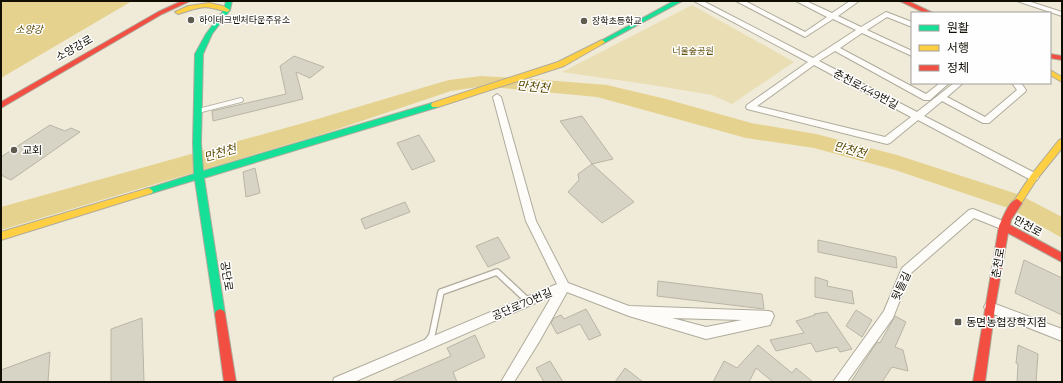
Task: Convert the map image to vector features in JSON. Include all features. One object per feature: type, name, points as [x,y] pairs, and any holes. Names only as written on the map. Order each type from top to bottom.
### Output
[{"type":"street","name":"소양강로","points":[[160,13],[163,8],[175,1]]},
{"type":"street","name":"소양강로","points":[[1,105],[160,13],[187,1]]},
{"type":"street","points":[[132,30],[199,4],[228,5],[238,1]]},
{"type":"street","points":[[1,236],[199,174],[459,98],[561,64],[679,1]]},
{"type":"street","name":"춘천로449번길","points":[[698,1],[1034,177]]},
{"type":"street","points":[[740,1],[805,35],[855,1]]},
{"type":"street","points":[[800,1],[911,54]]},
{"type":"street","points":[[903,1],[928,12]]},
{"type":"street","points":[[1021,1],[1062,14]]},
{"type":"street","points":[[197,111],[199,54],[209,34],[228,5]]},
{"type":"street","points":[[911,25],[886,14],[814,61],[750,107],[887,141],[958,84]]},
{"type":"street","points":[[835,48],[927,98],[944,84]]},
{"type":"street","points":[[1051,56],[1062,58]]},
{"type":"street","points":[[1051,65],[1062,70]]},
{"type":"street","points":[[1051,73],[1062,80]]},
{"type":"street","points":[[942,98],[986,121],[1022,90],[1017,84]]},
{"type":"street","name":"공단로70번길","points":[[340,382],[564,286],[531,221],[497,97]]},
{"type":"street","name":"공단로","points":[[197,111],[199,174],[230,382]]},
{"type":"street","points":[[1005,223],[1034,177],[1062,142]]},
{"type":"street","name":"뒷들길","points":[[839,382],[888,314],[906,271],[973,213],[1005,223]]},
{"type":"street","name":"만천로","points":[[1005,223],[1062,258]]},
{"type":"street","name":"춘천로","points":[[979,382],[990,307],[1005,223]]},
{"type":"street","points":[[507,382],[535,338],[564,286],[629,311],[706,333],[766,321],[768,316],[629,311]]},
{"type":"street","points":[[990,307],[1062,335]]},
{"type":"lane","points":[[197,111],[241,100]]},
{"type":"lane","points":[[426,345],[432,335],[441,292],[497,272],[528,301]]},
{"type":"green space","name":"너울숲공원","points":[[692,5],[794,62],[732,104],[712,95],[562,72]]},
{"type":"water","name":"소양강","points":[[1,1],[132,1],[1,78]]},
{"type":"water","name":"만천천","points":[[481,76],[607,85],[666,99],[751,123],[816,134],[897,155],[1020,195],[1062,217],[1062,238],[1011,209],[895,170],[814,148],[746,138],[597,97],[478,87],[451,91],[326,133],[1,230],[1,207],[314,120],[449,80]]},
{"type":"building","points":[[294,56],[324,67],[310,78],[296,72],[303,99],[213,121],[212,111],[286,94],[280,66]]},
{"type":"building","points":[[582,116],[613,159],[592,164],[560,121]]},
{"type":"building","points":[[50,125],[65,131],[71,128],[80,132],[11,180],[1,175],[1,157]]},
{"type":"building","points":[[419,135],[435,161],[412,170],[397,143]]},
{"type":"building","points":[[592,164],[634,202],[602,223],[568,192],[579,180],[578,174]]},
{"type":"building","points":[[255,168],[260,193],[246,197],[243,172]]},
{"type":"building","points":[[405,202],[410,212],[365,229],[361,219]]},
{"type":"building","points":[[498,237],[510,258],[488,267],[476,246]]},
{"type":"building","points":[[818,240],[896,257],[897,268],[818,252]]},
{"type":"building","points":[[1024,260],[1062,278],[1062,315],[1015,293]]},
{"type":"building","points":[[815,277],[828,281],[827,286],[852,291],[854,304],[815,297]]},
{"type":"building","points":[[658,281],[762,294],[764,309],[657,296]]},
{"type":"building","points":[[586,309],[601,335],[589,340],[580,324],[557,334],[551,323],[554,318],[561,315],[564,319]]},
{"type":"building","points":[[856,310],[872,320],[862,337],[846,326]]},
{"type":"building","points":[[827,312],[852,349],[840,352],[837,347],[816,352],[811,343],[776,351],[770,340],[804,333],[796,321],[815,315],[814,314]]},
{"type":"building","points":[[895,316],[906,322],[895,347],[903,350],[908,371],[892,367],[882,382],[851,382],[877,342],[880,343]]},
{"type":"building","points":[[142,318],[144,382],[111,382],[111,329]]},
{"type":"building","points":[[475,335],[485,357],[453,372],[457,382],[391,382],[451,356],[447,348]]},
{"type":"building","points":[[758,345],[792,373],[796,368],[813,382],[773,382],[756,368],[749,382],[713,382],[724,361],[737,368]]},
{"type":"building","points":[[1018,345],[1038,354],[1036,382],[1017,382],[1018,364],[1016,363]]},
{"type":"building","points":[[50,352],[48,382],[1,382],[1,370]]},
{"type":"building","points":[[550,361],[563,382],[544,382],[536,368]]},
{"type":"building","points":[[625,368],[643,382],[615,382]]},
{"type":"traffic: fast","points":[[220,314],[199,176],[197,143],[199,54],[209,34],[227,10],[229,1]]},
{"type":"traffic: fast","points":[[602,42],[679,1]]},
{"type":"traffic: fast","points":[[149,191],[435,105]]},
{"type":"traffic: slow","points":[[178,12],[190,7],[202,5],[221,7],[227,10]]},
{"type":"traffic: slow","points":[[435,105],[561,64],[602,42]]},
{"type":"traffic: slow","points":[[1051,73],[1062,80]]},
{"type":"traffic: slow","points":[[1017,203],[1034,177],[1062,142]]},
{"type":"traffic: slow","points":[[1,236],[149,191]]},
{"type":"traffic: jam","points":[[1,105],[160,13],[187,1]]},
{"type":"traffic: jam","points":[[903,1],[928,12]]},
{"type":"traffic: jam","points":[[1051,56],[1062,58]]},
{"type":"traffic: jam","points":[[979,382],[990,307],[1006,219],[1017,203]]},
{"type":"traffic: jam","points":[[1004,226],[1062,258]]},
{"type":"traffic: jam","points":[[220,314],[230,382]]},
{"type":"place","name":"하이테크벤처타운주유소","points":[[191,20]]},
{"type":"place","name":"장학초등학교","points":[[584,21]]},
{"type":"place","name":"교회","points":[[14,150]]},
{"type":"place","name":"동면농협장학지점","points":[[958,322]]}]
